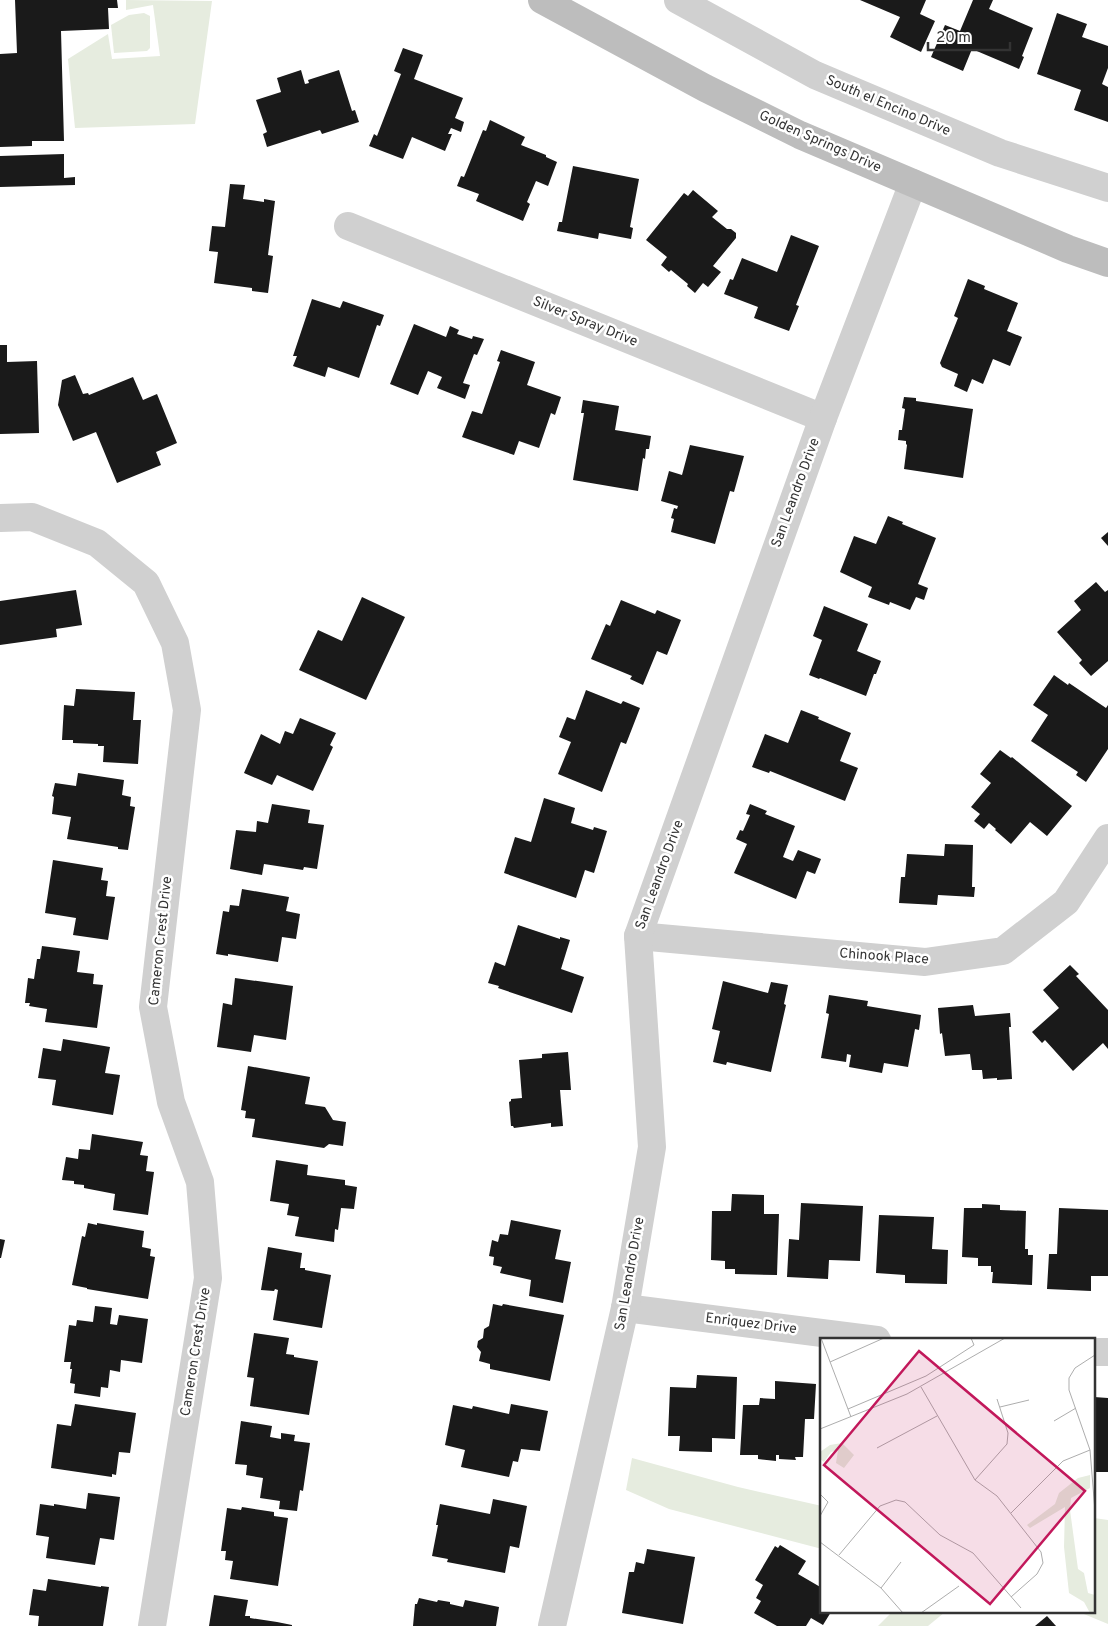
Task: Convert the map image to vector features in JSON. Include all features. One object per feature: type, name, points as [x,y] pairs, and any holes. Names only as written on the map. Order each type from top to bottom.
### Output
[{"type":"main road","name":"Golden Springs Drive","points":[[542,0],[705,88],[782,126],[1068,249],[1108,263]]},
{"type":"street","name":"South el Encino Drive","points":[[678,0],[815,75],[1000,153],[1108,188]]},
{"type":"street","name":"San Leandro Drive","points":[[552,1626],[625,1308],[652,1147],[638,936],[823,418],[913,183]]},
{"type":"street","name":"Silver Spray Drive","points":[[348,226],[823,418]]},
{"type":"street","name":"Cameron Crest Drive","points":[[0,518],[32,517],[97,543],[146,583],[175,643],[187,710],[153,1007],[171,1102],[200,1182],[208,1278],[152,1626]]},
{"type":"street","name":"Chinook Place","points":[[638,936],[925,962],[1003,951],[1066,902],[1108,838]]},
{"type":"street","name":"Enriquez Drive","points":[[625,1308],[860,1338]]},
{"type":"shaded area","points":[[126,0],[212,1],[195,124],[75,128],[68,59],[108,34],[112,59],[160,56],[153,5],[126,10]]},
{"type":"shaded area","points":[[144,13],[150,16],[150,48],[147,51],[114,53],[111,25],[129,15]]},
{"type":"shaded area","points":[[632,1458],[738,1487],[820,1506],[820,1548],[669,1509],[626,1490]]},
{"type":"shaded area","points":[[1096,1518],[1108,1520],[1108,1624],[1084,1614],[1096,1614]]},
{"type":"shaded area","points":[[890,1614],[943,1614],[928,1626],[878,1626]]},
{"type":"building","points":[[15,0],[117,0],[118,8],[108,8],[109,29],[61,31],[64,141],[32,141],[32,146],[0,147],[0,54],[17,53]]},
{"type":"building","points":[[860,0],[926,0],[920,14],[935,21],[921,52],[890,37],[900,17]]},
{"type":"building","points":[[973,0],[993,0],[989,9],[1033,28],[1019,69],[972,49],[963,71],[931,57],[945,25],[960,31]]},
{"type":"building","points":[[1057,13],[1087,24],[1082,37],[1108,46],[1108,68],[1102,84],[1108,87],[1108,122],[1074,110],[1081,90],[1037,74]]},
{"type":"building","points":[[403,48],[423,55],[414,79],[463,98],[455,118],[464,122],[461,132],[451,128],[448,134],[452,134],[445,151],[412,137],[403,159],[369,146],[374,134],[377,136],[401,74],[394,71]]},
{"type":"building","points":[[301,70],[305,84],[309,83],[308,80],[339,70],[352,111],[355,110],[359,122],[322,134],[320,130],[267,147],[263,134],[267,132],[256,100],[281,92],[277,78]]},
{"type":"building","points":[[490,120],[525,137],[521,145],[546,155],[546,157],[557,162],[548,186],[536,181],[527,202],[530,204],[523,221],[476,201],[479,194],[457,186],[461,176],[464,177],[483,130],[486,131]]},
{"type":"building","points":[[64,154],[64,178],[75,177],[75,185],[0,187],[0,156]]},
{"type":"building","points":[[573,166],[639,179],[630,227],[633,228],[631,239],[599,233],[598,239],[557,231],[559,222],[562,222]]},
{"type":"building","points":[[230,184],[245,185],[243,199],[264,202],[264,199],[275,201],[268,255],[273,256],[268,293],[252,291],[252,288],[214,283],[218,252],[209,251],[212,226],[225,227]]},
{"type":"building","points":[[693,190],[718,211],[712,217],[727,229],[731,229],[736,233],[736,238],[713,266],[721,272],[708,287],[703,283],[695,293],[687,286],[688,284],[671,270],[669,272],[661,265],[667,257],[646,240],[684,193],[688,196]]},
{"type":"building","points":[[791,235],[819,246],[796,305],[799,306],[789,331],[754,318],[758,307],[724,294],[730,279],[733,280],[742,258],[777,272]]},
{"type":"building","points":[[968,279],[985,286],[984,289],[1018,303],[1007,331],[1022,337],[1010,366],[993,359],[983,384],[972,379],[967,392],[954,386],[958,374],[942,367],[940,363],[958,318],[954,316]]},
{"type":"building","points":[[312,299],[340,308],[343,301],[384,315],[380,326],[377,325],[359,378],[328,367],[325,377],[293,366],[297,356],[293,356]]},
{"type":"building","points":[[414,324],[446,337],[450,326],[459,330],[457,334],[472,339],[473,336],[484,339],[477,355],[474,354],[463,383],[470,385],[465,399],[437,388],[442,377],[428,371],[418,395],[390,384]]},
{"type":"building","points":[[0,345],[7,345],[7,362],[37,361],[39,433],[0,434]]},
{"type":"building","points":[[501,350],[535,362],[527,385],[561,397],[555,415],[551,413],[539,448],[519,441],[514,455],[462,437],[472,411],[482,414],[500,362],[497,361]]},
{"type":"building","points":[[75,375],[83,394],[88,393],[89,395],[133,377],[143,400],[157,394],[177,443],[156,452],[161,465],[117,483],[96,432],[73,441],[58,405],[62,380]]},
{"type":"building","points":[[904,397],[916,398],[916,401],[973,409],[963,478],[904,469],[907,445],[906,441],[898,440],[899,430],[902,430],[905,409],[902,408]]},
{"type":"building","points":[[583,400],[619,406],[615,430],[651,436],[649,449],[646,449],[645,459],[643,458],[638,491],[573,480],[584,413],[581,413]]},
{"type":"building","points":[[690,445],[744,456],[734,492],[730,491],[715,544],[671,532],[674,519],[671,518],[674,508],[677,509],[678,506],[661,501],[669,471],[682,475]]},
{"type":"building","points":[[888,516],[936,538],[918,584],[928,588],[924,600],[916,597],[910,610],[890,602],[889,605],[868,597],[872,587],[840,572],[854,536],[876,544]]},
{"type":"building","points":[[1108,532],[1108,546],[1101,538]]},
{"type":"building","points":[[1096,582],[1105,592],[1108,590],[1108,661],[1091,676],[1079,663],[1082,660],[1057,632],[1081,610],[1074,601]]},
{"type":"building","points":[[76,590],[82,625],[56,629],[57,637],[0,645],[0,601]]},
{"type":"building","points":[[362,597],[405,617],[366,700],[299,670],[318,630],[342,641]]},
{"type":"building","points":[[621,600],[655,614],[657,610],[681,620],[667,655],[657,651],[643,685],[630,679],[632,676],[591,659],[606,624],[610,626]]},
{"type":"building","points":[[824,606],[868,624],[857,651],[881,661],[866,696],[809,675],[822,640],[813,636]]},
{"type":"building","points":[[1054,675],[1106,708],[1108,705],[1108,749],[1086,782],[1076,775],[1078,772],[1031,741],[1048,715],[1033,705]]},
{"type":"building","points":[[76,689],[135,692],[133,720],[141,720],[138,764],[103,762],[104,746],[73,743],[73,740],[62,740],[64,705],[74,706]]},
{"type":"building","points":[[586,690],[621,704],[623,701],[640,708],[626,744],[621,742],[602,792],[558,774],[571,742],[559,737],[567,717],[575,720]]},
{"type":"building","points":[[801,710],[851,733],[840,761],[858,768],[845,801],[770,771],[769,773],[752,767],[765,734],[788,743]]},
{"type":"building","points":[[300,718],[336,733],[330,745],[333,747],[313,791],[277,775],[272,785],[244,773],[261,734],[280,744],[285,731],[293,734]]},
{"type":"building","points":[[1000,750],[1012,757],[1072,806],[1047,836],[1030,822],[1011,844],[989,823],[984,829],[974,821],[980,814],[971,807],[991,783],[980,774]]},
{"type":"building","points":[[78,773],[124,780],[122,795],[131,797],[130,806],[135,807],[128,850],[67,839],[71,817],[52,814],[54,797],[52,796],[55,783],[76,786]]},
{"type":"building","points":[[544,798],[575,808],[571,823],[593,830],[594,827],[607,831],[594,873],[585,870],[576,898],[504,873],[515,837],[531,842]]},
{"type":"building","points":[[272,804],[310,810],[308,823],[324,825],[317,869],[304,867],[303,870],[264,864],[262,875],[230,869],[236,830],[256,832],[257,821],[268,823]]},
{"type":"building","points":[[750,804],[767,811],[765,814],[795,826],[783,857],[793,861],[798,850],[821,859],[815,874],[807,871],[796,899],[734,873],[747,844],[736,839],[740,830],[743,831],[750,815],[746,814]]},
{"type":"building","points":[[945,844],[973,845],[972,887],[975,887],[974,897],[938,895],[937,905],[899,903],[901,877],[905,877],[907,854],[944,856]]},
{"type":"building","points":[[53,860],[103,868],[101,880],[108,881],[106,896],[115,897],[108,940],[73,935],[76,918],[45,913]]},
{"type":"building","points":[[242,889],[289,897],[286,911],[300,914],[296,939],[282,937],[278,962],[228,954],[228,956],[216,954],[223,911],[229,912],[230,905],[239,906]]},
{"type":"building","points":[[518,925],[560,939],[560,937],[570,940],[561,969],[584,977],[572,1013],[488,983],[495,962],[505,966]]},
{"type":"building","points":[[42,946],[80,951],[77,972],[94,974],[93,984],[103,985],[97,1028],[45,1022],[47,1009],[29,1006],[30,1003],[25,1003],[28,978],[34,979],[37,959],[40,959]]},
{"type":"building","points":[[1070,965],[1079,974],[1076,976],[1108,1010],[1108,1049],[1103,1043],[1073,1071],[1045,1040],[1042,1043],[1032,1032],[1059,1008],[1043,990]]},
{"type":"building","points":[[235,978],[293,986],[286,1040],[254,1035],[251,1052],[217,1047],[223,1003],[232,1005]]},
{"type":"building","points":[[723,981],[768,993],[771,982],[788,985],[784,1004],[786,1005],[771,1072],[727,1062],[726,1065],[713,1062],[720,1031],[712,1029]]},
{"type":"building","points":[[829,995],[868,1001],[867,1006],[921,1015],[919,1030],[915,1029],[908,1067],[884,1063],[882,1073],[849,1067],[851,1055],[847,1054],[846,1062],[821,1058],[829,1014],[826,1013]]},
{"type":"building","points":[[973,1005],[975,1016],[1010,1013],[1012,1079],[983,1079],[982,1070],[972,1070],[970,1054],[945,1056],[942,1033],[940,1034],[938,1008]]},
{"type":"building","points":[[63,1039],[110,1047],[105,1073],[120,1075],[113,1115],[52,1105],[56,1080],[38,1078],[43,1048],[61,1051]]},
{"type":"building","points":[[568,1052],[571,1090],[560,1090],[563,1126],[551,1127],[551,1123],[514,1128],[511,1126],[509,1102],[511,1099],[522,1098],[519,1060],[542,1058],[542,1054]]},
{"type":"building","points":[[248,1066],[310,1077],[305,1104],[325,1107],[333,1120],[346,1122],[343,1146],[329,1144],[324,1148],[252,1137],[255,1119],[245,1118],[246,1111],[241,1110]]},
{"type":"building","points":[[92,1134],[143,1142],[140,1155],[148,1156],[146,1171],[154,1172],[148,1215],[113,1210],[115,1194],[84,1188],[84,1185],[74,1184],[74,1181],[62,1180],[66,1157],[78,1159],[79,1149],[90,1150]]},
{"type":"building","points":[[276,1160],[308,1165],[307,1175],[345,1180],[345,1185],[357,1187],[354,1209],[341,1208],[338,1230],[335,1229],[334,1242],[295,1236],[299,1217],[287,1215],[289,1204],[270,1201]]},
{"type":"building","points":[[732,1194],[764,1195],[764,1214],[779,1214],[777,1275],[735,1274],[735,1269],[725,1269],[725,1261],[711,1260],[712,1211],[731,1211]]},
{"type":"building","points":[[801,1203],[863,1206],[860,1261],[829,1260],[828,1279],[787,1277],[789,1239],[799,1240]]},
{"type":"building","points":[[982,1204],[1000,1205],[1000,1210],[1026,1211],[1025,1249],[1028,1249],[1028,1255],[1033,1255],[1032,1285],[992,1283],[993,1272],[991,1272],[991,1266],[978,1266],[978,1258],[962,1257],[964,1208],[982,1208]]},
{"type":"building","points":[[1059,1208],[1108,1210],[1108,1276],[1091,1276],[1091,1291],[1047,1289],[1049,1254],[1057,1254]]},
{"type":"building","points":[[879,1215],[934,1217],[932,1249],[948,1250],[947,1284],[905,1283],[905,1275],[876,1273]]},
{"type":"building","points":[[511,1220],[561,1230],[555,1259],[571,1262],[563,1303],[529,1296],[531,1280],[500,1273],[502,1267],[493,1265],[494,1257],[489,1256],[492,1240],[498,1242],[500,1234],[508,1235]]},
{"type":"building","points":[[88,1223],[144,1231],[142,1247],[151,1249],[150,1256],[155,1257],[148,1299],[72,1285],[82,1236],[85,1237]]},
{"type":"building","points":[[0,1239],[5,1240],[1,1258],[0,1258]]},
{"type":"building","points":[[268,1247],[302,1253],[300,1268],[331,1275],[322,1328],[273,1320],[278,1290],[261,1290]]},
{"type":"building","points":[[493,1304],[502,1306],[503,1304],[564,1315],[550,1381],[490,1369],[490,1364],[479,1361],[481,1352],[477,1347],[478,1341],[483,1338],[484,1329],[489,1326]]},
{"type":"building","points":[[95,1306],[112,1308],[110,1324],[117,1325],[119,1315],[148,1319],[142,1363],[121,1360],[120,1372],[110,1370],[108,1388],[101,1387],[100,1397],[74,1393],[75,1384],[70,1383],[71,1362],[64,1362],[69,1325],[76,1326],[77,1320],[93,1322]]},
{"type":"building","points":[[254,1333],[289,1338],[286,1354],[318,1361],[309,1415],[250,1406],[254,1378],[247,1377]]},
{"type":"building","points":[[697,1375],[737,1377],[735,1439],[712,1438],[712,1452],[679,1451],[680,1436],[668,1436],[670,1387],[696,1388]]},
{"type":"building","points":[[775,1381],[816,1384],[814,1419],[805,1419],[803,1457],[795,1457],[796,1460],[779,1459],[779,1455],[776,1455],[776,1461],[758,1459],[758,1455],[740,1455],[743,1405],[759,1405],[760,1398],[775,1399]]},
{"type":"building","points":[[1096,1397],[1108,1398],[1108,1472],[1096,1472]]},
{"type":"building","points":[[75,1404],[136,1413],[130,1453],[119,1452],[116,1475],[112,1474],[112,1477],[51,1468],[57,1424],[71,1426]]},
{"type":"building","points":[[511,1404],[548,1411],[540,1451],[521,1449],[518,1462],[513,1461],[509,1477],[461,1467],[465,1450],[445,1445],[453,1405],[472,1409],[473,1406],[509,1414]]},
{"type":"building","points":[[241,1421],[272,1426],[270,1437],[281,1439],[281,1433],[295,1435],[294,1441],[310,1443],[303,1491],[300,1490],[297,1511],[279,1509],[280,1501],[260,1498],[263,1478],[246,1475],[247,1465],[235,1464]]},
{"type":"building","points":[[88,1493],[120,1497],[114,1540],[100,1538],[95,1565],[46,1558],[49,1537],[36,1535],[40,1504],[54,1506],[54,1504],[86,1509]]},
{"type":"building","points":[[493,1499],[527,1506],[519,1548],[510,1546],[505,1573],[447,1562],[448,1559],[432,1556],[440,1504],[490,1514]]},
{"type":"building","points":[[242,1507],[274,1512],[274,1516],[288,1518],[278,1586],[230,1579],[233,1561],[225,1560],[226,1551],[221,1551],[227,1508],[241,1510]]},
{"type":"building","points":[[780,1545],[806,1561],[798,1574],[820,1587],[820,1614],[830,1614],[823,1625],[811,1618],[806,1626],[777,1626],[754,1613],[761,1601],[756,1598],[763,1585],[755,1580],[775,1546],[778,1548]]},
{"type":"building","points":[[647,1549],[695,1557],[683,1624],[622,1613],[629,1572],[634,1572],[636,1562],[644,1564]]},
{"type":"building","points":[[48,1579],[109,1587],[103,1626],[38,1626],[39,1616],[29,1615],[33,1589],[46,1591]]},
{"type":"building","points":[[214,1595],[248,1600],[245,1616],[250,1616],[250,1618],[292,1626],[209,1626]]},
{"type":"building","points":[[419,1598],[437,1602],[438,1600],[450,1602],[450,1604],[463,1607],[465,1600],[499,1607],[496,1626],[413,1626],[415,1604],[417,1604]]},
{"type":"building","points":[[1047,1616],[1056,1626],[1035,1626]]}]
